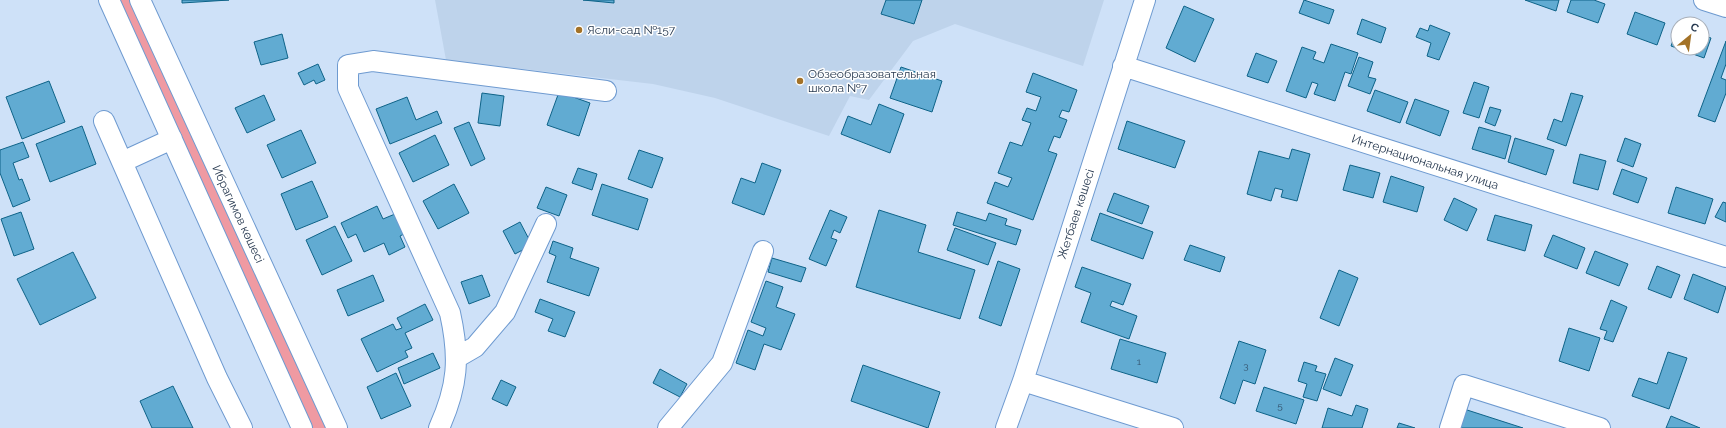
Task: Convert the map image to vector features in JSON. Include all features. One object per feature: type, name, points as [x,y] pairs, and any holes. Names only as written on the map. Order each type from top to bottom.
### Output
[{"type":"street","points":[[108,0],[302,428]]},
{"type":"street","name":"Ибрагимов көшесі","points":[[140,0],[337,428]]},
{"type":"street","name":"Жетбаев көшесі","points":[[1006,428],[1023,381],[1144,0]]},
{"type":"street","points":[[1704,0],[1726,7]]},
{"type":"street","points":[[439,428],[448,408],[456,375],[456,341],[450,313],[348,88],[348,65],[373,61],[606,91]]},
{"type":"street","name":"Интернациональная улица","points":[[1124,66],[1726,257]]},
{"type":"street","points":[[104,122],[217,378],[242,428]]},
{"type":"street","points":[[122,162],[172,139]]},
{"type":"street","points":[[456,358],[475,346],[504,312],[546,224]]},
{"type":"street","points":[[668,428],[722,363],[764,251]]},
{"type":"street","points":[[1023,381],[1173,428]]},
{"type":"street","points":[[1450,428],[1464,385],[1600,428]]},
{"type":"shaded area","points":[[111,0],[137,0],[331,428],[304,428]]},
{"type":"shaded area","points":[[435,0],[1104,0],[1083,66],[955,24],[913,41],[869,100],[850,96],[829,136],[715,98],[653,84],[446,60]]},
{"type":"building","points":[[182,0],[229,0],[182,3]]},
{"type":"building","points":[[583,0],[614,0],[614,3]]},
{"type":"building","points":[[886,0],[922,0],[914,24],[881,14]]},
{"type":"building","points":[[1304,0],[1334,10],[1329,24],[1299,13]]},
{"type":"building","points":[[1525,0],[1559,0],[1556,11]]},
{"type":"building","points":[[1571,0],[1594,0],[1605,4],[1598,23],[1567,12]]},
{"type":"building","points":[[1184,6],[1214,19],[1195,62],[1166,48]]},
{"type":"building","points":[[1635,12],[1665,23],[1657,45],[1627,34]]},
{"type":"building","points":[[1362,19],[1386,28],[1381,43],[1357,34]]},
{"type":"building","points":[[1430,25],[1450,33],[1439,60],[1427,56],[1431,43],[1416,37],[1420,28],[1428,31]]},
{"type":"building","points":[[282,34],[288,58],[261,65],[254,42]]},
{"type":"building","points":[[1726,41],[1726,64],[1721,78],[1726,80],[1726,93],[1715,122],[1698,116]]},
{"type":"building","points":[[1331,44],[1358,53],[1351,74],[1345,72],[1335,101],[1314,94],[1318,84],[1312,82],[1306,98],[1286,91],[1302,47],[1316,52],[1313,59],[1324,63]]},
{"type":"building","points":[[1256,53],[1277,61],[1268,83],[1247,76]]},
{"type":"building","points":[[1359,57],[1373,62],[1368,77],[1376,79],[1370,94],[1348,86]]},
{"type":"building","points":[[318,64],[325,80],[316,84],[314,80],[304,85],[298,73]]},
{"type":"building","points":[[901,67],[942,81],[932,112],[890,98]]},
{"type":"building","points":[[1033,73],[1077,90],[1069,112],[1062,110],[1059,117],[1067,120],[1060,138],[1054,136],[1048,151],[1057,154],[1033,220],[987,203],[995,182],[1008,187],[1012,178],[998,173],[1010,142],[1022,146],[1031,123],[1022,120],[1027,108],[1036,111],[1041,97],[1026,92]]},
{"type":"building","points":[[49,81],[65,122],[22,139],[6,97]]},
{"type":"building","points":[[1474,82],[1489,87],[1479,118],[1463,113]]},
{"type":"building","points":[[1375,90],[1408,102],[1400,123],[1367,111]]},
{"type":"building","points":[[559,92],[590,103],[579,136],[547,125]]},
{"type":"building","points":[[482,93],[504,96],[500,126],[478,123]]},
{"type":"building","points":[[1571,93],[1583,96],[1566,146],[1547,139],[1554,119],[1562,122]]},
{"type":"building","points":[[264,95],[275,120],[247,133],[235,108]]},
{"type":"building","points":[[407,97],[416,120],[437,111],[442,123],[390,144],[376,109]]},
{"type":"building","points":[[1415,99],[1449,111],[1440,136],[1406,123]]},
{"type":"building","points":[[879,104],[904,114],[890,153],[841,134],[848,116],[871,125]]},
{"type":"building","points":[[1490,107],[1501,110],[1495,126],[1485,122]]},
{"type":"building","points":[[1127,121],[1185,141],[1175,168],[1118,149]]},
{"type":"building","points":[[469,122],[485,159],[471,166],[454,128]]},
{"type":"building","points":[[82,126],[96,164],[50,182],[36,144]]},
{"type":"building","points":[[1479,127],[1511,136],[1505,159],[1472,149]]},
{"type":"building","points":[[301,130],[316,163],[282,178],[267,145]]},
{"type":"building","points":[[435,135],[449,165],[413,182],[399,153]]},
{"type":"building","points":[[1515,138],[1554,150],[1546,175],[1508,162]]},
{"type":"building","points":[[1625,138],[1641,144],[1633,167],[1617,161]]},
{"type":"building","points":[[23,142],[29,157],[13,163],[19,180],[22,179],[30,200],[13,207],[0,173],[0,150]]},
{"type":"building","points":[[1292,149],[1310,154],[1297,201],[1281,197],[1283,190],[1275,188],[1271,201],[1247,194],[1259,151],[1289,159]]},
{"type":"building","points":[[639,150],[663,158],[652,188],[628,179]]},
{"type":"building","points":[[1580,154],[1606,161],[1598,190],[1573,183]]},
{"type":"building","points":[[762,163],[781,170],[764,215],[732,203],[741,178],[755,183]]},
{"type":"building","points":[[1350,165],[1380,173],[1373,198],[1343,190]]},
{"type":"building","points":[[578,168],[597,174],[592,190],[572,183]]},
{"type":"building","points":[[1622,169],[1647,178],[1638,203],[1613,194]]},
{"type":"building","points":[[1391,176],[1424,187],[1417,212],[1383,202]]},
{"type":"building","points":[[312,181],[328,217],[296,230],[281,194]]},
{"type":"building","points":[[454,184],[469,213],[438,229],[423,201]]},
{"type":"building","points":[[602,184],[648,199],[638,230],[592,215]]},
{"type":"building","points":[[546,187],[567,195],[559,216],[537,208]]},
{"type":"building","points":[[1676,187],[1713,199],[1705,224],[1668,213]]},
{"type":"building","points":[[1114,193],[1149,206],[1142,224],[1107,211]]},
{"type":"building","points":[[1454,198],[1477,209],[1467,231],[1444,220]]},
{"type":"building","points":[[1723,202],[1726,203],[1726,222],[1715,217]]},
{"type":"building","points":[[377,206],[383,219],[395,214],[404,234],[400,236],[405,247],[389,255],[384,243],[364,252],[356,234],[348,238],[341,223]]},
{"type":"building","points":[[830,210],[847,217],[840,233],[834,230],[831,238],[837,240],[826,266],[809,259]]},
{"type":"building","points":[[879,210],[926,225],[918,252],[975,270],[960,319],[856,287]]},
{"type":"building","points":[[21,212],[34,249],[14,256],[1,219]]},
{"type":"building","points":[[957,212],[986,221],[989,213],[1007,219],[1005,225],[1021,230],[1016,245],[953,225]]},
{"type":"building","points":[[1100,213],[1153,232],[1143,259],[1091,240]]},
{"type":"building","points":[[1495,215],[1532,225],[1525,251],[1487,240]]},
{"type":"building","points":[[520,222],[532,245],[515,254],[503,231]]},
{"type":"building","points":[[335,226],[352,261],[322,275],[306,240]]},
{"type":"building","points":[[955,228],[996,243],[988,265],[947,250]]},
{"type":"building","points":[[1553,235],[1585,248],[1577,269],[1544,256]]},
{"type":"building","points":[[553,241],[573,248],[570,258],[599,268],[589,296],[547,282],[556,256],[549,253]]},
{"type":"building","points":[[1190,245],[1225,257],[1220,272],[1184,260]]},
{"type":"building","points":[[1595,251],[1628,264],[1619,286],[1586,273]]},
{"type":"building","points":[[73,252],[96,298],[40,325],[17,279]]},
{"type":"building","points":[[772,258],[806,268],[801,282],[768,272]]},
{"type":"building","points":[[998,261],[1020,269],[1001,326],[979,318]]},
{"type":"building","points":[[1657,266],[1680,275],[1671,298],[1648,289]]},
{"type":"building","points":[[1082,267],[1131,284],[1123,305],[1112,301],[1110,306],[1137,316],[1129,339],[1081,322],[1091,293],[1075,287]]},
{"type":"building","points":[[1339,270],[1358,278],[1339,326],[1320,318]]},
{"type":"building","points":[[1693,274],[1726,287],[1718,313],[1684,299]]},
{"type":"building","points":[[373,275],[384,301],[348,316],[337,290]]},
{"type":"building","points":[[482,275],[490,296],[469,304],[461,282]]},
{"type":"building","points":[[766,281],[783,287],[776,307],[795,314],[781,350],[764,344],[755,370],[736,363],[748,330],[763,336],[766,328],[751,322]]},
{"type":"building","points":[[540,299],[575,312],[565,337],[548,331],[553,319],[535,312]]},
{"type":"building","points":[[1611,300],[1627,307],[1613,342],[1604,339],[1607,331],[1600,329]]},
{"type":"building","points":[[425,304],[433,320],[405,333],[412,348],[405,351],[408,357],[377,372],[361,339],[393,324],[396,330],[402,328],[397,318]]},
{"type":"building","points":[[1569,328],[1600,338],[1589,371],[1559,361]]},
{"type":"building","points":[[1120,339],[1166,353],[1157,383],[1111,369]]},
{"type":"building","points":[[1239,341],[1266,350],[1255,384],[1243,380],[1235,404],[1220,398]]},
{"type":"building","points":[[1668,352],[1687,358],[1669,409],[1632,396],[1639,378],[1657,384]]},
{"type":"building","points":[[433,353],[440,368],[404,384],[398,368]]},
{"type":"building","points":[[1335,358],[1353,365],[1341,396],[1323,389]]},
{"type":"building","points":[[1304,362],[1317,366],[1315,371],[1326,374],[1317,401],[1303,397],[1307,384],[1298,381]]},
{"type":"building","points":[[863,365],[940,392],[928,428],[851,401]]},
{"type":"building","points":[[660,369],[687,384],[680,397],[653,383]]},
{"type":"building","points":[[396,373],[411,406],[381,419],[367,387]]},
{"type":"building","points":[[501,380],[516,387],[507,406],[492,399]]},
{"type":"building","points":[[173,386],[193,428],[152,428],[140,401]]},
{"type":"building","points":[[1264,387],[1304,400],[1296,424],[1256,411]]},
{"type":"building","points":[[1356,405],[1368,409],[1362,428],[1322,428],[1328,408],[1352,416]]},
{"type":"building","points":[[1464,409],[1523,428],[1457,428]]},
{"type":"building","points":[[1671,416],[1700,428],[1666,428]]},
{"type":"building","points":[[1399,423],[1415,428],[1397,428]]},
{"type":"place","name":"Ясли-сад №157","points":[[579,30]]},
{"type":"place","name":"Обзеобразовательная школа №7","points":[[800,81]]}]
